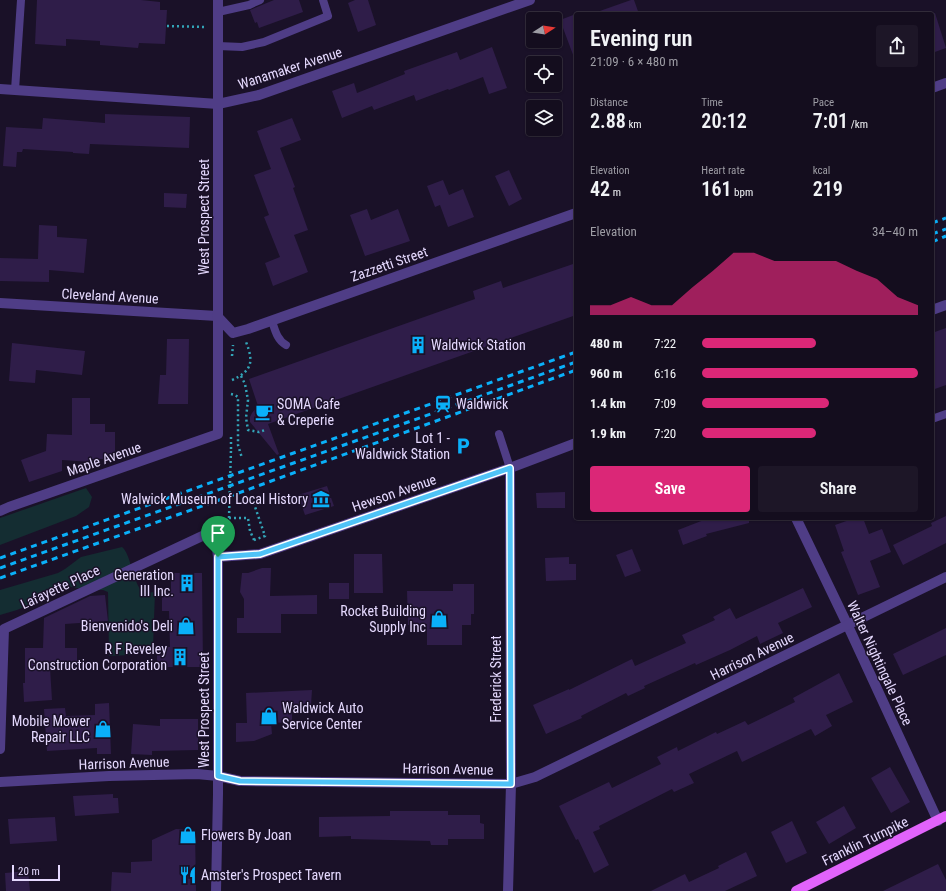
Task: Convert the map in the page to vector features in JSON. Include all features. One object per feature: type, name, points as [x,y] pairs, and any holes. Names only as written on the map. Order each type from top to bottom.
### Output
[{"type":"main road","name":"Franklin Turnpike","points":[[796,891],[942,818]]},
{"type":"street","name":"West Prospect Street","points":[[218,0],[218,434]]},
{"type":"street","name":"Wanamaker Avenue","points":[[0,89],[218,104],[259,95],[530,0]]},
{"type":"street","points":[[934,87],[946,83]]},
{"type":"street","name":"Zazzetti Street","points":[[241,331],[574,214]]},
{"type":"street","name":"Cleveland Avenue","points":[[0,303],[218,316]]},
{"type":"street","points":[[934,309],[946,305]]},
{"type":"street","points":[[218,316],[233,333],[241,331]]},
{"type":"street","name":"Maple Avenue","points":[[0,511],[218,434]]},
{"type":"street","name":"Hewson Avenue","points":[[218,557],[260,554],[510,468],[574,444]]},
{"type":"street","name":"Frederick Street","points":[[508,891],[511,784],[510,468]]},
{"type":"street","name":"Walter Nightingale Place","points":[[797,520],[942,818]]},
{"type":"street","name":"West Prospect Street","points":[[215,530],[218,557],[218,776],[216,891]]},
{"type":"street","name":"Lafayette Place","points":[[0,749],[4,629],[215,530]]},
{"type":"street","name":"Harrison Avenue","points":[[0,782],[108,776],[197,774],[218,776],[240,781],[511,784],[535,776],[848,626],[946,577]]},
{"type":"lane","points":[[15,90],[21,0]]},
{"type":"lane","points":[[218,12],[260,0]]},
{"type":"lane","points":[[218,46],[242,47],[264,42],[328,16],[323,0]]},
{"type":"lane","points":[[272,321],[278,338],[286,345]]},
{"type":"lane","points":[[934,417],[946,414]]},
{"type":"lane","points":[[499,434],[510,468]]},
{"type":"path","points":[[167,26],[218,28]]},
{"type":"path","points":[[232,380],[241,376],[250,365],[250,351],[241,331]]},
{"type":"path","points":[[241,376],[245,384],[248,400],[246,418],[248,430],[259,432],[265,430]]},
{"type":"path","points":[[231,394],[236,394],[238,397],[238,445],[242,458]]},
{"type":"path","points":[[231,449],[229,518],[248,518],[250,531]]},
{"type":"path","points":[[252,498],[265,536],[254,540]]},
{"type":"green space","points":[[86,488],[92,497],[89,507],[76,516],[0,545],[0,518]]},
{"type":"green space","points":[[122,547],[128,555],[139,588],[143,593],[155,592],[153,647],[130,655],[109,656],[108,592],[103,590],[89,590],[71,587],[17,610],[0,615],[0,590],[58,573],[81,557]]},
{"type":"building","points":[[37,0],[141,0],[160,2],[160,10],[167,10],[165,44],[139,43],[138,48],[100,45],[100,41],[66,39],[66,46],[35,44]]},
{"type":"building","points":[[274,0],[299,0],[303,12],[259,28],[257,22],[255,23],[250,10]]},
{"type":"building","points":[[355,0],[368,0],[376,25],[358,32],[348,3]]},
{"type":"building","points":[[634,0],[638,12],[597,12]]},
{"type":"building","points":[[934,13],[946,48],[934,52]]},
{"type":"building","points":[[574,15],[574,57],[562,25],[562,19]]},
{"type":"building","points":[[492,47],[507,88],[489,94],[483,77],[416,101],[414,95],[374,110],[372,106],[342,118],[332,91],[354,83],[357,93],[405,74],[404,71],[457,52],[460,60]]},
{"type":"building","points":[[105,114],[190,117],[189,148],[90,144],[89,154],[23,149],[22,152],[17,152],[16,167],[3,166],[6,127],[42,129],[43,118],[105,123]]},
{"type":"building","points":[[292,118],[301,140],[280,148],[295,187],[293,188],[308,230],[294,235],[308,272],[273,286],[265,263],[280,257],[264,217],[269,215],[254,175],[271,169],[257,131]]},
{"type":"building","points":[[509,170],[522,199],[509,206],[495,176]]},
{"type":"building","points":[[443,180],[449,195],[463,189],[474,217],[448,227],[440,205],[435,207],[427,186]]},
{"type":"building","points":[[164,193],[187,194],[186,208],[164,207]]},
{"type":"building","points":[[367,209],[371,220],[398,209],[410,241],[365,256],[350,215]]},
{"type":"building","points":[[39,225],[57,226],[57,237],[87,239],[84,273],[49,270],[49,282],[0,281],[0,258],[38,259]]},
{"type":"building","name":"Waldwick Station","points":[[574,264],[574,316],[268,424],[279,454],[277,455],[250,422],[252,413],[258,406],[249,379],[475,299],[473,291],[501,281],[503,288]]},
{"type":"building","points":[[946,328],[946,385],[934,389],[934,332]]},
{"type":"building","points":[[167,339],[189,339],[188,404],[158,404],[160,375],[166,375]]},
{"type":"building","points":[[12,343],[85,351],[82,375],[36,370],[35,383],[9,381]]},
{"type":"building","points":[[72,398],[90,398],[90,424],[105,424],[105,432],[115,432],[115,459],[91,459],[91,462],[62,460],[62,471],[29,482],[21,460],[46,451],[47,434],[72,435]]},
{"type":"building","name":"Walwick Museum of Local History","points":[[327,486],[334,506],[305,515],[298,495]]},
{"type":"building","points":[[565,492],[565,508],[537,508],[536,493]]},
{"type":"building","points":[[946,516],[946,543],[903,565],[893,545],[932,526],[931,523]]},
{"type":"building","points":[[704,520],[749,520],[749,523],[706,534],[707,536],[683,545],[678,530]]},
{"type":"building","points":[[849,520],[864,520],[869,534],[882,529],[891,552],[870,561],[880,587],[858,595],[841,552],[844,551],[835,525]]},
{"type":"building","points":[[632,549],[641,571],[625,577],[616,555]]},
{"type":"building","points":[[354,554],[382,554],[383,593],[354,593]]},
{"type":"building","points":[[569,557],[569,564],[576,564],[576,580],[546,581],[545,558]]},
{"type":"building","points":[[262,568],[271,568],[270,596],[317,595],[317,614],[281,614],[281,633],[237,633],[237,618],[244,618],[244,599],[240,592],[242,573],[248,573]]},
{"type":"building","points":[[171,573],[202,573],[203,667],[157,667],[157,647],[170,647],[169,611],[162,611],[162,592],[171,592]]},
{"type":"building","points":[[329,583],[349,583],[349,599],[329,599]]},
{"type":"building","name":"Rocket Building Supply Inc","points":[[453,584],[474,584],[474,614],[471,614],[471,625],[462,625],[462,645],[427,645],[427,624],[408,625],[407,591],[453,591]]},
{"type":"building","points":[[803,588],[812,607],[778,623],[783,633],[760,644],[757,636],[730,650],[696,665],[695,663],[644,686],[645,688],[628,696],[626,693],[581,716],[582,718],[546,734],[533,705],[569,690],[632,659],[635,666],[686,643],[682,635],[715,620],[713,617],[730,608],[736,619]]},
{"type":"building","points":[[105,595],[108,621],[65,624],[65,648],[77,648],[77,668],[50,668],[52,700],[24,702],[23,683],[25,683],[25,648],[43,648],[44,618],[90,596]]},
{"type":"building","points":[[946,628],[946,655],[903,675],[893,654]]},
{"type":"building","points":[[839,673],[853,702],[826,715],[832,726],[815,736],[811,729],[742,762],[737,751],[689,774],[694,783],[674,792],[672,789],[599,826],[600,829],[593,832],[609,865],[594,873],[578,839],[576,840],[559,806],[609,782],[612,788],[661,764],[657,757],[677,747],[678,751],[716,732],[717,734],[745,721],[748,725],[795,702],[793,698]]},
{"type":"building","name":"Waldwick Auto Service Center","points":[[312,690],[311,705],[302,709],[292,710],[292,722],[271,723],[272,734],[254,741],[236,742],[236,723],[247,723],[246,693]]},
{"type":"building","points":[[109,703],[111,754],[97,754],[97,748],[47,751],[44,709],[65,708],[66,716],[95,715],[95,704]]},
{"type":"building","points":[[160,719],[198,719],[198,750],[152,751],[152,755],[131,754],[133,724],[160,726]]},
{"type":"building","points":[[890,767],[910,802],[891,813],[871,778]]},
{"type":"building","points":[[113,794],[113,798],[118,798],[119,813],[75,816],[73,796]]},
{"type":"building","points":[[844,806],[856,828],[829,844],[816,822]]},
{"type":"building","points":[[390,811],[448,811],[448,815],[480,815],[480,823],[484,824],[484,839],[448,839],[448,845],[431,845],[430,841],[351,839],[351,836],[319,837],[319,817],[390,816]]},
{"type":"building","points":[[55,817],[57,841],[10,844],[8,819]]},
{"type":"building","points":[[792,821],[807,853],[786,863],[771,832]]},
{"type":"building","points":[[176,829],[195,830],[196,891],[111,891],[112,872],[131,873],[131,862],[152,861],[152,840]]},
{"type":"building","points":[[746,852],[757,876],[725,891],[651,891],[685,874],[689,882],[719,868],[718,866]]},
{"type":"building","points":[[938,864],[946,880],[946,891],[883,891]]},
{"type":"building","points":[[28,871],[30,891],[6,891],[5,873]]},
{"type":"railway","points":[[934,222],[946,218]]},
{"type":"railway","points":[[934,233],[946,229]]},
{"type":"railway","points":[[934,241],[946,236]]},
{"type":"railway","points":[[0,558],[574,353]]},
{"type":"railway","points":[[0,568],[574,363]]},
{"type":"railway","points":[[0,578],[574,371]]},
{"type":"place","name":"Waldwick Station","points":[[418,345]]},
{"type":"place","name":"Waldwick","points":[[443,404]]},
{"type":"place","name":"SOMA Cafe & Creperie","points":[[264,412]]},
{"type":"place","name":"Lot 1 - Waldwick Station","points":[[463,446]]},
{"type":"place","name":"Walwick Museum of Local History","points":[[321,499]]},
{"type":"place","name":"Generation III Inc.","points":[[187,583]]},
{"type":"place","name":"Rocket Building Supply Inc","points":[[439,619]]},
{"type":"place","name":"Bienvenido's Deli","points":[[186,626]]},
{"type":"place","name":"R F Reveley Construction Corporation","points":[[180,657]]},
{"type":"place","name":"Waldwick Auto Service Center","points":[[269,716]]},
{"type":"place","name":"Mobile Mower Repair LLC","points":[[103,729]]},
{"type":"place","name":"Flowers By Joan","points":[[188,835]]},
{"type":"place","name":"Amster's Prospect Tavern","points":[[188,875]]},
{"type":"route","points":[[510,468],[511,784],[240,781],[218,776],[218,557],[260,554],[510,468]]}]
